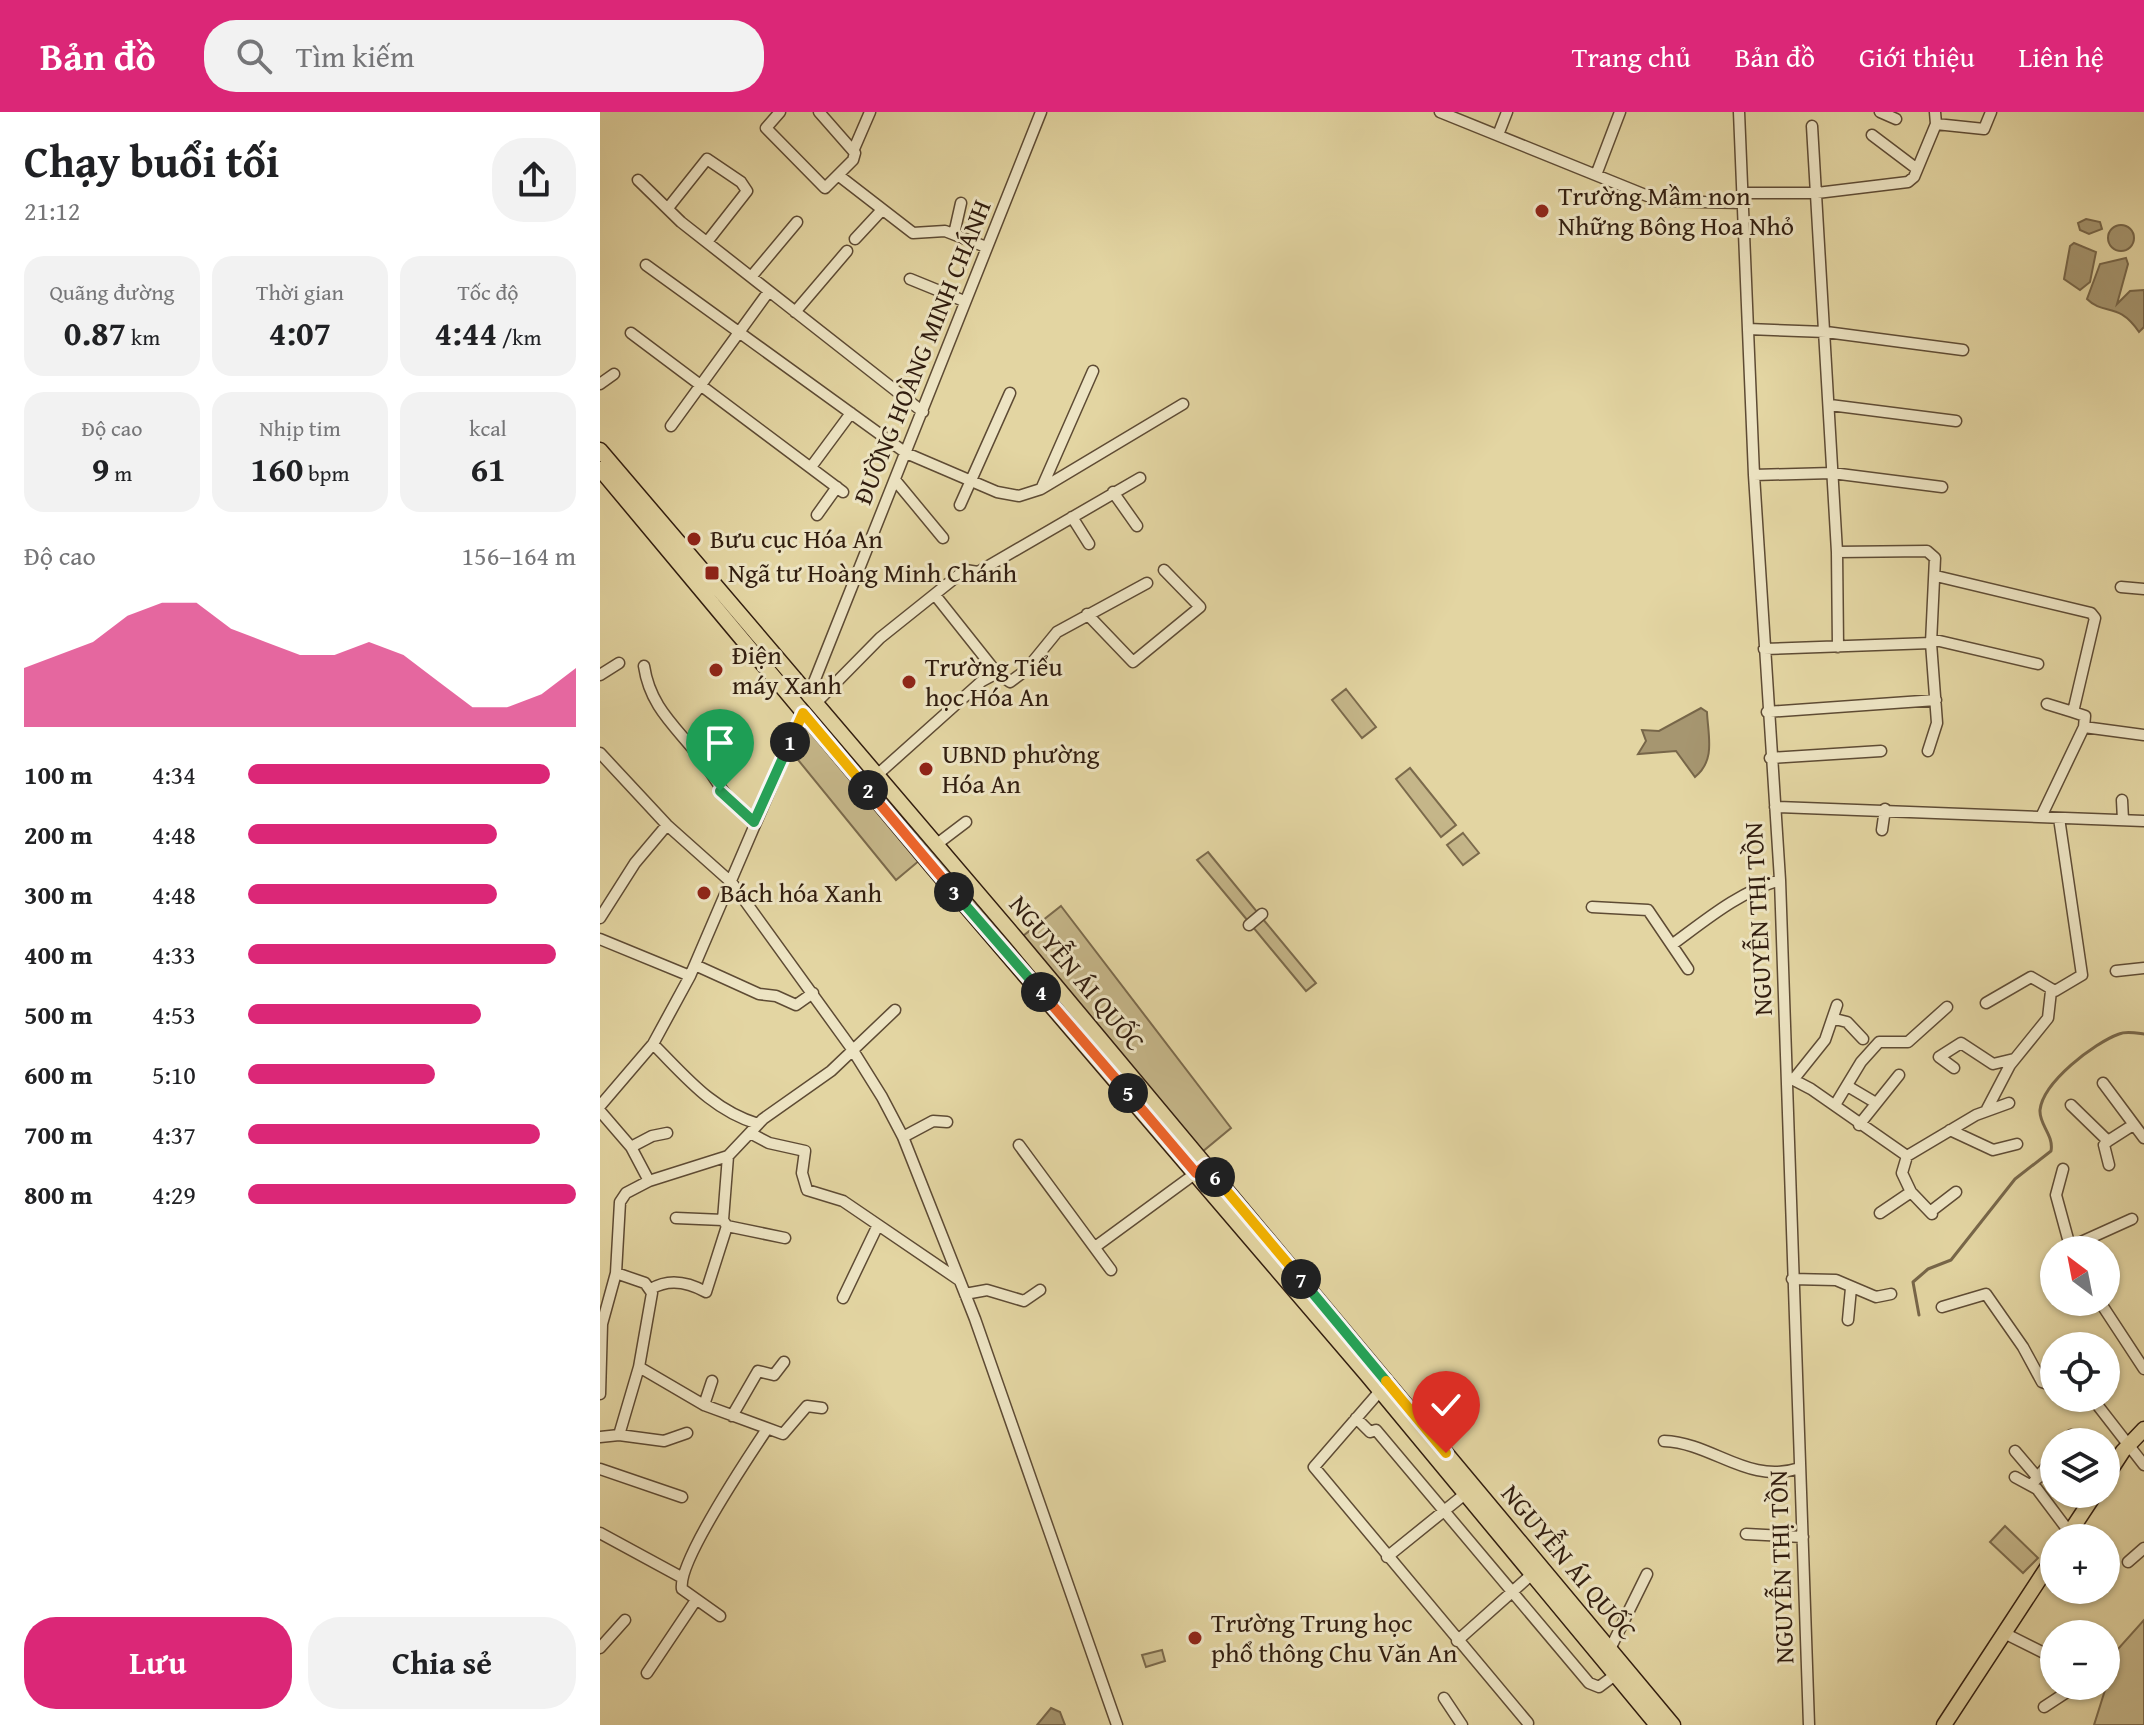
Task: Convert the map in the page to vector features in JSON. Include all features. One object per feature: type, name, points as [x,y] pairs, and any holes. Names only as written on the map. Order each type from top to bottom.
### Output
[{"type":"main road","points":[[600,450],[809,704],[1201,1169]]},
{"type":"main road","points":[[600,469],[809,704]]},
{"type":"main road","name":"NGUYỄN ÁI QUỐC","points":[[809,704],[937,844],[1380,1391],[1615,1675],[1635,1689],[1673,1725]]},
{"type":"main road","name":"NGUYỄN ÁI QUỐC","points":[[1201,1169],[1610,1649],[1657,1725]]},
{"type":"main road","points":[[2120,1454],[2144,1429]]},
{"type":"main road","points":[[1944,1725],[2004,1633],[2040,1586]]},
{"type":"street","points":[[780,112],[766,128],[825,188],[853,160],[854,149],[870,112]]},
{"type":"street","points":[[819,112],[854,149]]},
{"type":"street","name":"ĐƯỜNG HOÀNG MINH CHÁNH","points":[[600,1108],[653,1044],[692,970],[732,883],[754,822],[809,704],[964,301],[1041,112]]},
{"type":"street","points":[[1440,112],[1660,201],[1817,193],[1908,182],[1917,169],[1936,124],[1935,112]]},
{"type":"street","points":[[1498,135],[1507,112]]},
{"type":"street","name":"NGUYỄN THỊ TỒN","points":[[1739,112],[1754,475],[1790,1079],[1792,1279],[1809,1725]]},
{"type":"street","points":[[1880,112],[1896,119]]},
{"type":"street","points":[[1936,124],[1984,129],[1991,112]]},
{"type":"street","points":[[1596,175],[1617,113]]},
{"type":"street","points":[[1812,126],[1830,405],[1838,647]]},
{"type":"street","points":[[1872,135],[1917,169]]},
{"type":"street","points":[[668,208],[707,159],[741,182],[747,191],[707,242]]},
{"type":"street","points":[[838,175],[913,233],[940,231],[986,247]]},
{"type":"street","points":[[638,180],[707,242],[923,412]]},
{"type":"street","points":[[954,234],[961,203]]},
{"type":"street","points":[[855,239],[881,211]]},
{"type":"street","points":[[751,277],[797,222]]},
{"type":"street","points":[[795,312],[847,251]]},
{"type":"street","points":[[646,265],[906,453],[997,492],[1019,496],[1041,489],[1183,404]]},
{"type":"street","points":[[910,279],[964,301]]},
{"type":"street","points":[[671,426],[769,291]]},
{"type":"street","points":[[1748,329],[1826,332],[1963,350]]},
{"type":"street","points":[[631,333],[840,489],[817,515]]},
{"type":"street","points":[[1041,489],[1093,371]]},
{"type":"street","points":[[600,384],[614,374]]},
{"type":"street","points":[[960,505],[1010,393]]},
{"type":"street","points":[[1830,405],[1956,421]]},
{"type":"street","points":[[811,467],[851,413]]},
{"type":"street","points":[[1754,475],[1832,473],[1942,487]]},
{"type":"street","points":[[809,704],[880,638],[965,570],[978,572],[1140,478]]},
{"type":"street","points":[[895,480],[943,538]]},
{"type":"street","points":[[1113,492],[1137,526]]},
{"type":"street","points":[[1072,517],[1089,544]]},
{"type":"street","points":[[1837,552],[1927,551],[1935,558],[1931,641],[1937,723],[1928,751]]},
{"type":"street","points":[[1087,614],[1133,662],[1200,607],[1164,570]]},
{"type":"street","points":[[1936,576],[2094,615],[2073,712]]},
{"type":"street","points":[[935,595],[997,673],[1010,682],[1057,632],[1147,583]]},
{"type":"street","points":[[2121,587],[2144,589]]},
{"type":"street","points":[[1764,649],[1931,641],[2038,664]]},
{"type":"street","points":[[600,675],[619,663]]},
{"type":"street","points":[[644,666],[647,687],[662,714],[697,754],[727,801],[754,822]]},
{"type":"street","points":[[877,775],[982,681],[997,673]]},
{"type":"street","points":[[1767,712],[1936,700]]},
{"type":"street","points":[[2041,817],[2084,727],[2085,716],[2047,704]]},
{"type":"street","points":[[2084,727],[2144,735]]},
{"type":"street","points":[[1770,758],[1881,751]]},
{"type":"street","points":[[601,754],[667,825],[732,883],[852,1049],[903,1137],[965,1294],[1117,1725]]},
{"type":"street","points":[[2122,800],[2123,820]]},
{"type":"street","points":[[1775,807],[2144,821]]},
{"type":"street","points":[[1882,830],[1885,809]]},
{"type":"street","points":[[2051,991],[2081,979],[2083,970],[2068,895],[2059,818]]},
{"type":"street","points":[[937,844],[966,822]]},
{"type":"street","points":[[600,918],[635,863],[667,825]]},
{"type":"street","points":[[1673,944],[1743,894],[1780,880]]},
{"type":"street","points":[[1592,907],[1645,908],[1688,969]]},
{"type":"street","points":[[1249,925],[1262,914]]},
{"type":"street","points":[[600,939],[796,1005],[813,993]]},
{"type":"street","points":[[2116,971],[2144,968]]},
{"type":"street","points":[[1986,1003],[2031,977],[2051,991]]},
{"type":"street","points":[[1987,1109],[2015,1058],[2048,1018],[2051,991]]},
{"type":"street","points":[[1837,1005],[1835,1019],[1818,1050],[1790,1079],[1835,1105],[1859,1125],[1907,1156]]},
{"type":"street","points":[[1835,1105],[1849,1087],[1861,1062],[1879,1042],[1908,1042],[1947,1007]]},
{"type":"street","points":[[651,1289],[661,1283],[680,1282],[706,1292],[725,1223],[728,1156],[755,1129],[828,1073],[895,1010]]},
{"type":"street","points":[[1835,1019],[1847,1022],[1863,1039]]},
{"type":"street","points":[[1954,1068],[1939,1057],[1961,1043],[1993,1064],[2015,1058]]},
{"type":"street","points":[[653,1044],[710,1101],[730,1116],[755,1129],[769,1143],[805,1151],[802,1173],[807,1190],[843,1201],[959,1280]]},
{"type":"street","points":[[1859,1125],[1899,1075]]},
{"type":"street","points":[[2103,1083],[2144,1138]]},
{"type":"street","points":[[1849,1087],[1876,1103]]},
{"type":"street","points":[[1956,1192],[1931,1213],[1911,1192],[1902,1173],[1907,1156],[1987,1109],[2009,1103]]},
{"type":"street","points":[[2071,1105],[2108,1141]]},
{"type":"street","points":[[600,1108],[631,1147],[649,1181]]},
{"type":"street","points":[[903,1137],[933,1121],[947,1122]]},
{"type":"street","points":[[2109,1165],[2104,1145],[2133,1125]]},
{"type":"street","points":[[1950,1130],[1993,1150],[2017,1144]]},
{"type":"street","points":[[631,1147],[652,1136],[667,1133]]},
{"type":"street","points":[[1019,1145],[1111,1270]]},
{"type":"street","points":[[600,1394],[605,1293],[616,1273],[620,1202],[626,1193],[649,1181],[728,1156]]},
{"type":"street","points":[[1095,1247],[1201,1169]]},
{"type":"street","points":[[2063,1169],[2056,1195],[2067,1236]]},
{"type":"street","points":[[1880,1213],[1911,1192]]},
{"type":"street","points":[[676,1218],[725,1223],[785,1238]]},
{"type":"street","points":[[2097,1236],[2132,1219]]},
{"type":"street","points":[[843,1298],[877,1227]]},
{"type":"street","points":[[939,1267],[949,1253]]},
{"type":"street","points":[[616,1273],[651,1289]]},
{"type":"street","points":[[1792,1279],[1836,1280],[1876,1297],[1891,1294]]},
{"type":"street","points":[[1848,1320],[1851,1288]]},
{"type":"street","points":[[619,1435],[639,1367],[651,1289]]},
{"type":"street","points":[[965,1294],[987,1290],[1024,1301],[1040,1290]]},
{"type":"street","points":[[1942,1307],[1986,1294],[2023,1347],[2040,1378]]},
{"type":"street","points":[[2109,1316],[2144,1369]]},
{"type":"street","points":[[732,1416],[758,1371],[774,1375],[784,1362]]},
{"type":"street","points":[[639,1367],[704,1405],[784,1433],[807,1406],[822,1408]]},
{"type":"street","points":[[704,1405],[712,1381]]},
{"type":"street","points":[[1380,1391],[1314,1467],[1528,1723]]},
{"type":"street","points":[[2103,1412],[2144,1465]]},
{"type":"street","points":[[1356,1418],[1370,1432],[1376,1430],[1591,1685],[1599,1687],[1615,1675]]},
{"type":"street","points":[[720,1616],[682,1589],[681,1577],[711,1517],[767,1429]]},
{"type":"street","points":[[600,1437],[619,1435],[664,1441],[687,1433]]},
{"type":"street","points":[[1664,1441],[1697,1446],[1741,1467],[1781,1473],[1800,1468]]},
{"type":"street","points":[[2015,1451],[2061,1524]]},
{"type":"street","points":[[600,1469],[682,1497]]},
{"type":"street","points":[[2035,1481],[2040,1475]]},
{"type":"street","points":[[2015,1477],[2035,1481]]},
{"type":"street","points":[[1387,1557],[1465,1494]]},
{"type":"street","points":[[600,1533],[681,1577]]},
{"type":"street","points":[[1746,1534],[1803,1537]]},
{"type":"street","points":[[2128,1562],[2144,1548]]},
{"type":"street","points":[[1610,1649],[1647,1574]]},
{"type":"street","points":[[1457,1641],[1531,1575]]},
{"type":"street","points":[[647,1673],[696,1600]]},
{"type":"street","points":[[600,1648],[625,1620]]},
{"type":"street","points":[[2004,1633],[2040,1651]]},
{"type":"street","points":[[1444,1698],[1462,1725]]},
{"type":"street","points":[[2044,1707],[2055,1700]]},
{"type":"shaded area","points":[[2086,219],[2100,222],[2102,229],[2089,234],[2080,230],[2078,223]]},
{"type":"shaded area","points":[[2121,225],[2130,229],[2134,238],[2130,247],[2121,251],[2112,247],[2108,238],[2112,229]]},
{"type":"shaded area","points":[[2074,243],[2096,252],[2090,282],[2080,290],[2064,279],[2070,246]]},
{"type":"shaded area","points":[[2126,258],[2128,264],[2117,304],[2130,291],[2144,290],[2144,327],[2139,332],[2118,312],[2099,307],[2087,299],[2100,264]]},
{"type":"shaded area","points":[[1346,689],[1376,727],[1362,738],[1332,700]]},
{"type":"shaded area","points":[[1701,708],[1707,712],[1709,747],[1706,763],[1695,777],[1676,751],[1638,754],[1646,741],[1642,730],[1659,731]]},
{"type":"shaded area","points":[[802,720],[920,860],[896,880],[790,750]]},
{"type":"shaded area","points":[[1410,768],[1456,825],[1441,837],[1396,779]]},
{"type":"shaded area","points":[[1463,833],[1479,853],[1463,865],[1447,845]]},
{"type":"shaded area","points":[[1208,852],[1258,913],[1248,921],[1197,860]]},
{"type":"shaded area","points":[[1061,906],[1231,1128],[1202,1152],[1023,936]]},
{"type":"shaded area","points":[[1262,918],[1316,983],[1306,991],[1252,926]]},
{"type":"shaded area","points":[[2005,1526],[2038,1558],[2023,1573],[1990,1542]]},
{"type":"shaded area","points":[[2144,1620],[2144,1725],[2094,1725],[2102,1700],[2120,1700],[2120,1647]]},
{"type":"shaded area","points":[[1162,1650],[1165,1661],[1146,1667],[1142,1655]]},
{"type":"shaded area","points":[[1051,1708],[1060,1712],[1065,1725],[1037,1725]]},
{"type":"waterway","points":[[1919,1315],[1913,1282],[1928,1269],[1951,1260],[2015,1179],[2051,1151],[2040,1110],[2050,1088],[2071,1065],[2109,1039],[2125,1033],[2144,1034]]},
{"type":"place","name":"Trường Mầm non Những Bông Hoa Nhỏ","points":[[1542,211]]},
{"type":"place","name":"Bưu cục Hóa An","points":[[694,539]]},
{"type":"place","name":"Ngã tư Hoàng Minh Chánh","points":[[712,573]]},
{"type":"place","name":"Điện máy Xanh","points":[[716,670]]},
{"type":"place","name":"Trường Tiểu học Hóa An","points":[[909,682]]},
{"type":"place","name":"UBND phường Hóa An","points":[[926,769]]},
{"type":"place","name":"Bách hóa Xanh","points":[[704,893]]},
{"type":"place","name":"Trường Trung học phổ thông Chu Văn An","points":[[1195,1638]]},
{"type":"route","points":[[720,791],[727,801],[754,822],[803,713],[1196,1173],[1206,1165],[1446,1453]]}]
